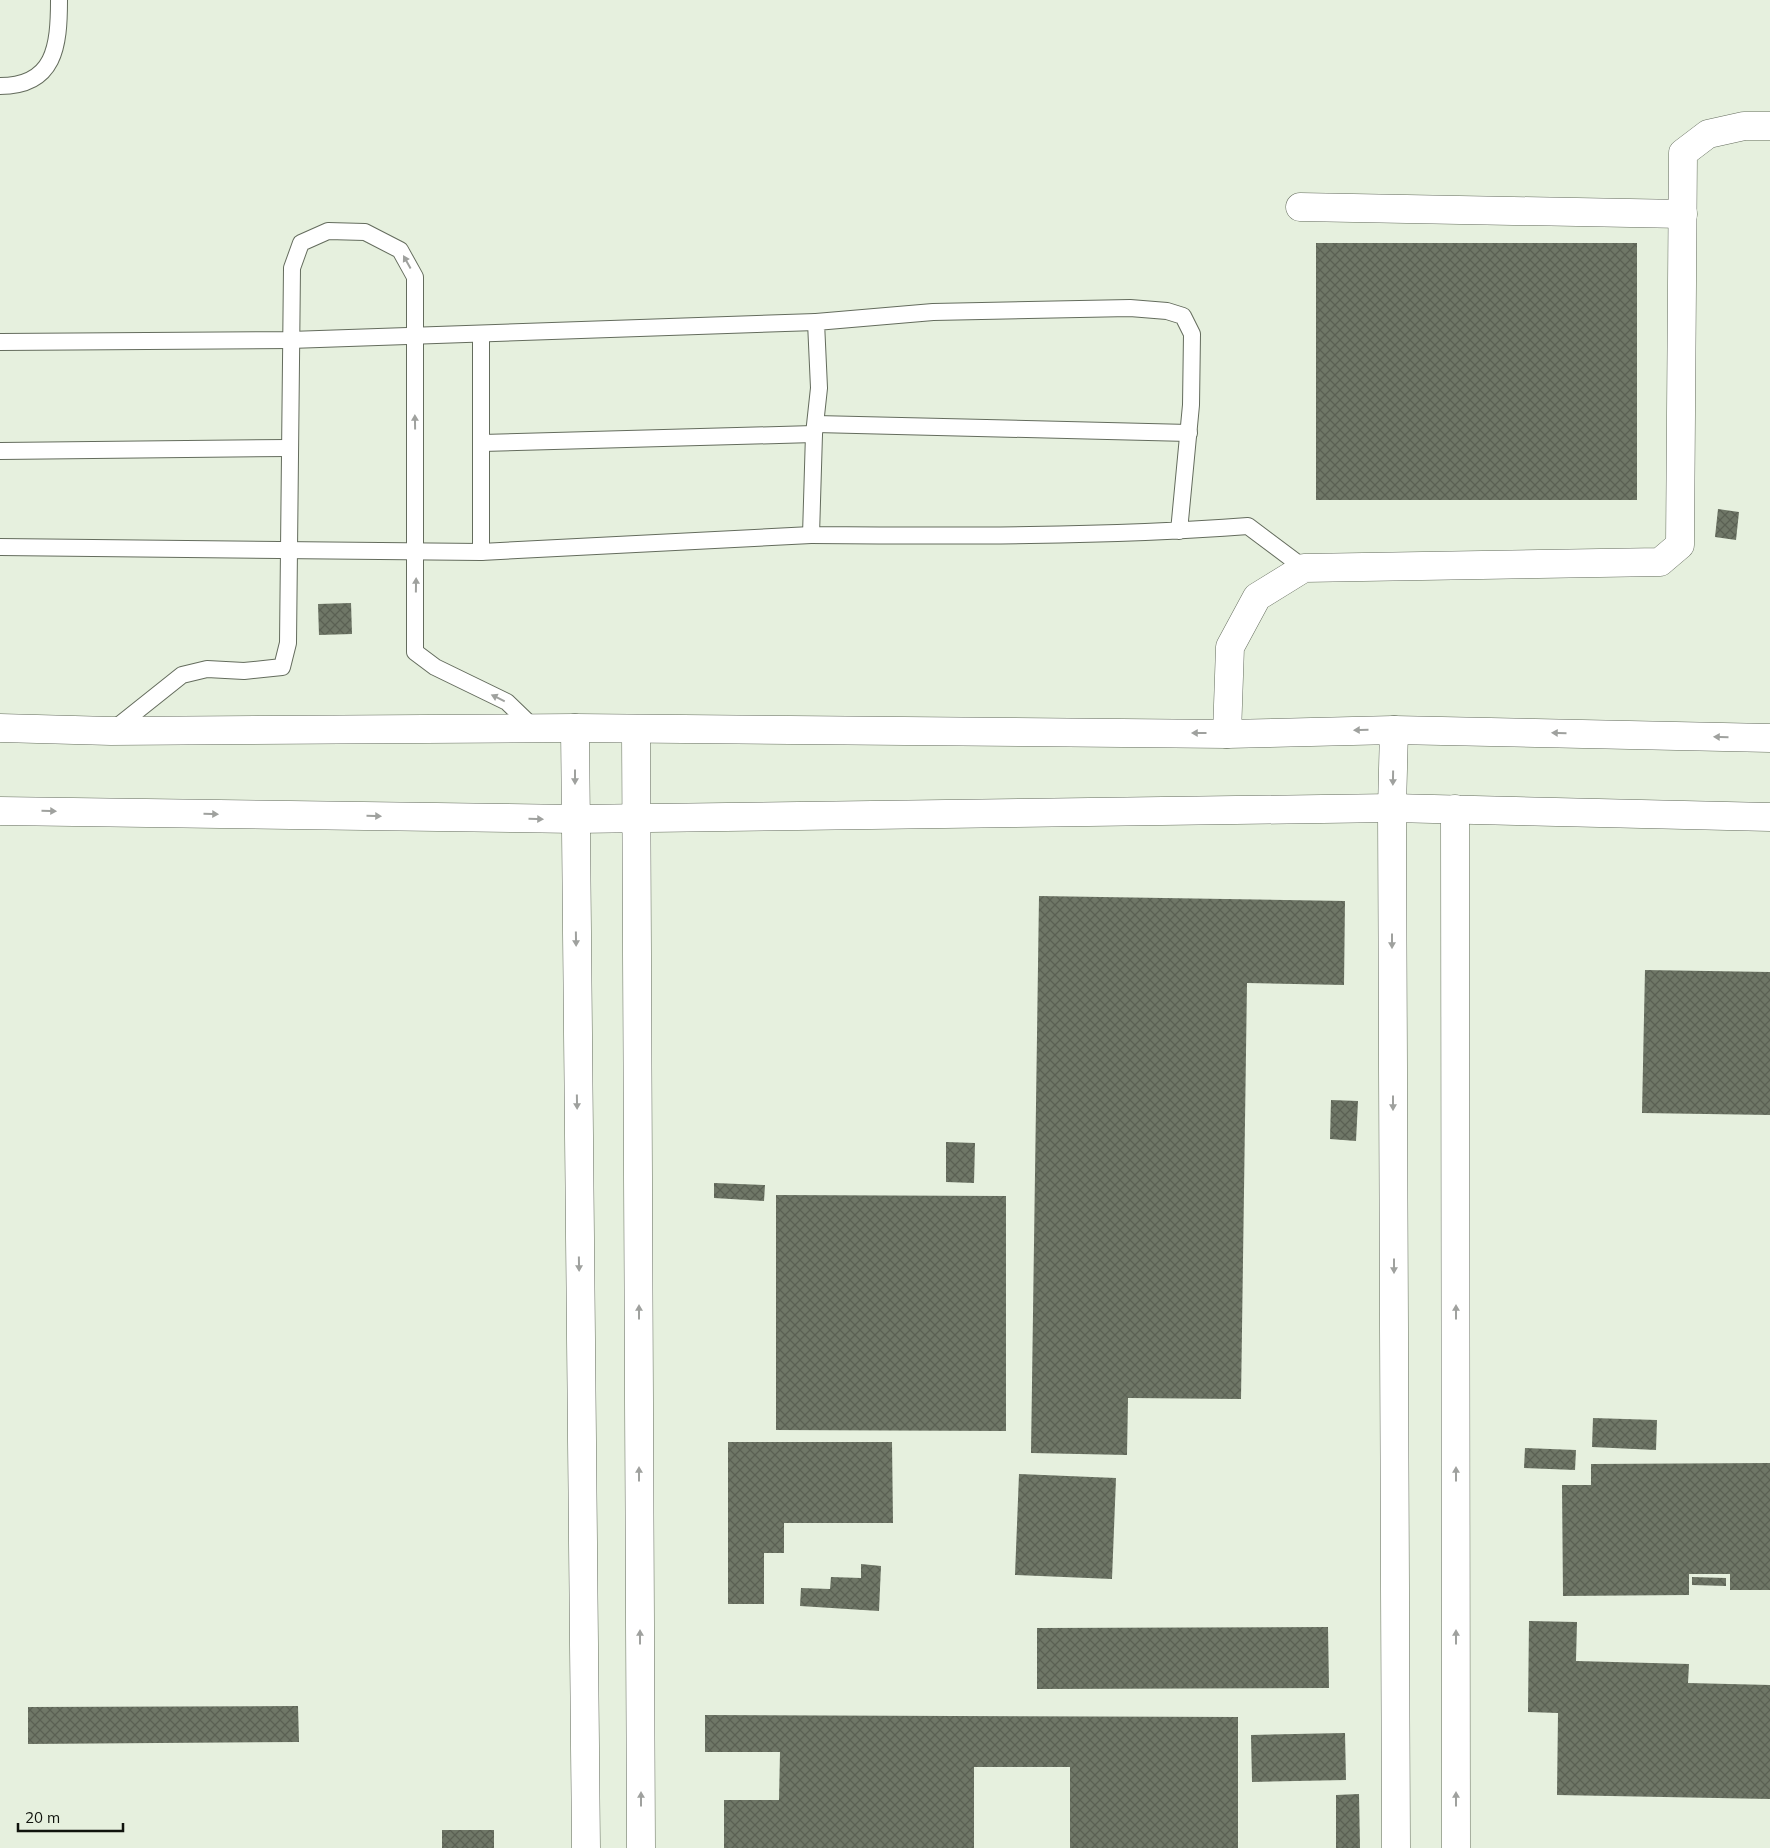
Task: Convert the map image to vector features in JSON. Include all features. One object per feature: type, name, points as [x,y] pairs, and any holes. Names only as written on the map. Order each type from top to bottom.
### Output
[{"type":"street","points":[[1227,734],[1230,647],[1258,597],[1304,568],[1660,562],[1680,545],[1683,153],[1708,134],[1744,126],[1770,126]]},
{"type":"street","points":[[1300,207],[1683,214]]},
{"type":"street","points":[[0,728],[112,731],[576,728],[1227,734],[1394,730],[1770,738]]},
{"type":"street","points":[[576,728],[575,819],[586,1848]]},
{"type":"street","points":[[636,729],[641,1848]]},
{"type":"street","points":[[1394,730],[1392,808],[1396,1848]]},
{"type":"street","points":[[0,811],[575,819],[1392,808],[1770,817]]},
{"type":"street","points":[[1455,809],[1456,1848]]},
{"type":"lane","points":[[0,86],[15,86],[35,79],[48,65],[59,29],[59,0]]},
{"type":"lane","points":[[112,731],[182,675],[207,669],[244,671],[282,667],[288,644],[292,268],[301,243],[328,231],[365,232],[400,250],[415,277],[416,551],[414,652],[435,667],[507,702],[535,729]]},
{"type":"lane","points":[[0,342],[290,340],[481,335],[816,322],[933,312],[1130,308],[1167,311],[1183,316],[1192,334],[1189,433],[1179,531]]},
{"type":"lane","points":[[811,535],[815,429],[819,388],[816,322]]},
{"type":"lane","points":[[481,335],[481,552]]},
{"type":"lane","points":[[482,443],[815,429],[1189,433]]},
{"type":"lane","points":[[0,451],[289,448]]},
{"type":"lane","points":[[0,547],[481,552],[811,535],[1105,533],[1179,531],[1248,526],[1304,568]]},
{"type":"building","points":[[1316,243],[1637,243],[1637,500],[1316,500]]},
{"type":"building","points":[[1718,509],[1739,512],[1736,540],[1715,537]]},
{"type":"building","points":[[351,603],[352,634],[319,635],[318,604]]},
{"type":"building","points":[[1039,896],[1345,901],[1344,985],[1247,983],[1241,1399],[1128,1398],[1127,1455],[1031,1453]]},
{"type":"building","points":[[1645,970],[1770,972],[1770,1115],[1642,1113]]},
{"type":"building","points":[[1331,1100],[1358,1101],[1356,1141],[1330,1139]]},
{"type":"building","points":[[946,1142],[975,1143],[974,1183],[946,1182]]},
{"type":"building","points":[[714,1183],[765,1185],[764,1201],[714,1198]]},
{"type":"building","points":[[776,1195],[1006,1196],[1006,1431],[776,1430]]},
{"type":"building","points":[[1593,1418],[1657,1420],[1656,1450],[1592,1447]]},
{"type":"building","points":[[728,1442],[892,1442],[893,1523],[784,1523],[784,1553],[764,1553],[764,1604],[728,1604]]},
{"type":"building","points":[[1525,1448],[1576,1450],[1575,1470],[1524,1468]]},
{"type":"building","points":[[1770,1463],[1770,1590],[1730,1590],[1730,1574],[1689,1574],[1689,1595],[1563,1596],[1562,1485],[1591,1485],[1591,1464]]},
{"type":"building","points":[[1019,1474],[1116,1478],[1112,1579],[1015,1575]]},
{"type":"building","points":[[861,1564],[881,1566],[879,1611],[800,1606],[801,1588],[830,1589],[831,1577],[861,1578]]},
{"type":"building","points":[[1692,1577],[1726,1578],[1726,1586],[1692,1585]]},
{"type":"building","points":[[1529,1621],[1577,1622],[1576,1661],[1689,1664],[1688,1683],[1770,1685],[1770,1799],[1557,1795],[1558,1713],[1528,1712]]},
{"type":"building","points":[[1328,1627],[1329,1688],[1037,1689],[1037,1628]]},
{"type":"building","points":[[298,1706],[299,1742],[28,1744],[28,1707]]},
{"type":"building","points":[[705,1715],[1238,1717],[1238,1848],[1070,1848],[1070,1767],[974,1767],[974,1848],[724,1848],[724,1800],[779,1800],[780,1752],[705,1752]]},
{"type":"building","points":[[1345,1733],[1346,1780],[1252,1782],[1251,1735]]},
{"type":"building","points":[[1359,1794],[1360,1848],[1336,1848],[1336,1795]]},
{"type":"building","points":[[442,1830],[494,1830],[494,1848],[442,1848]]}]
